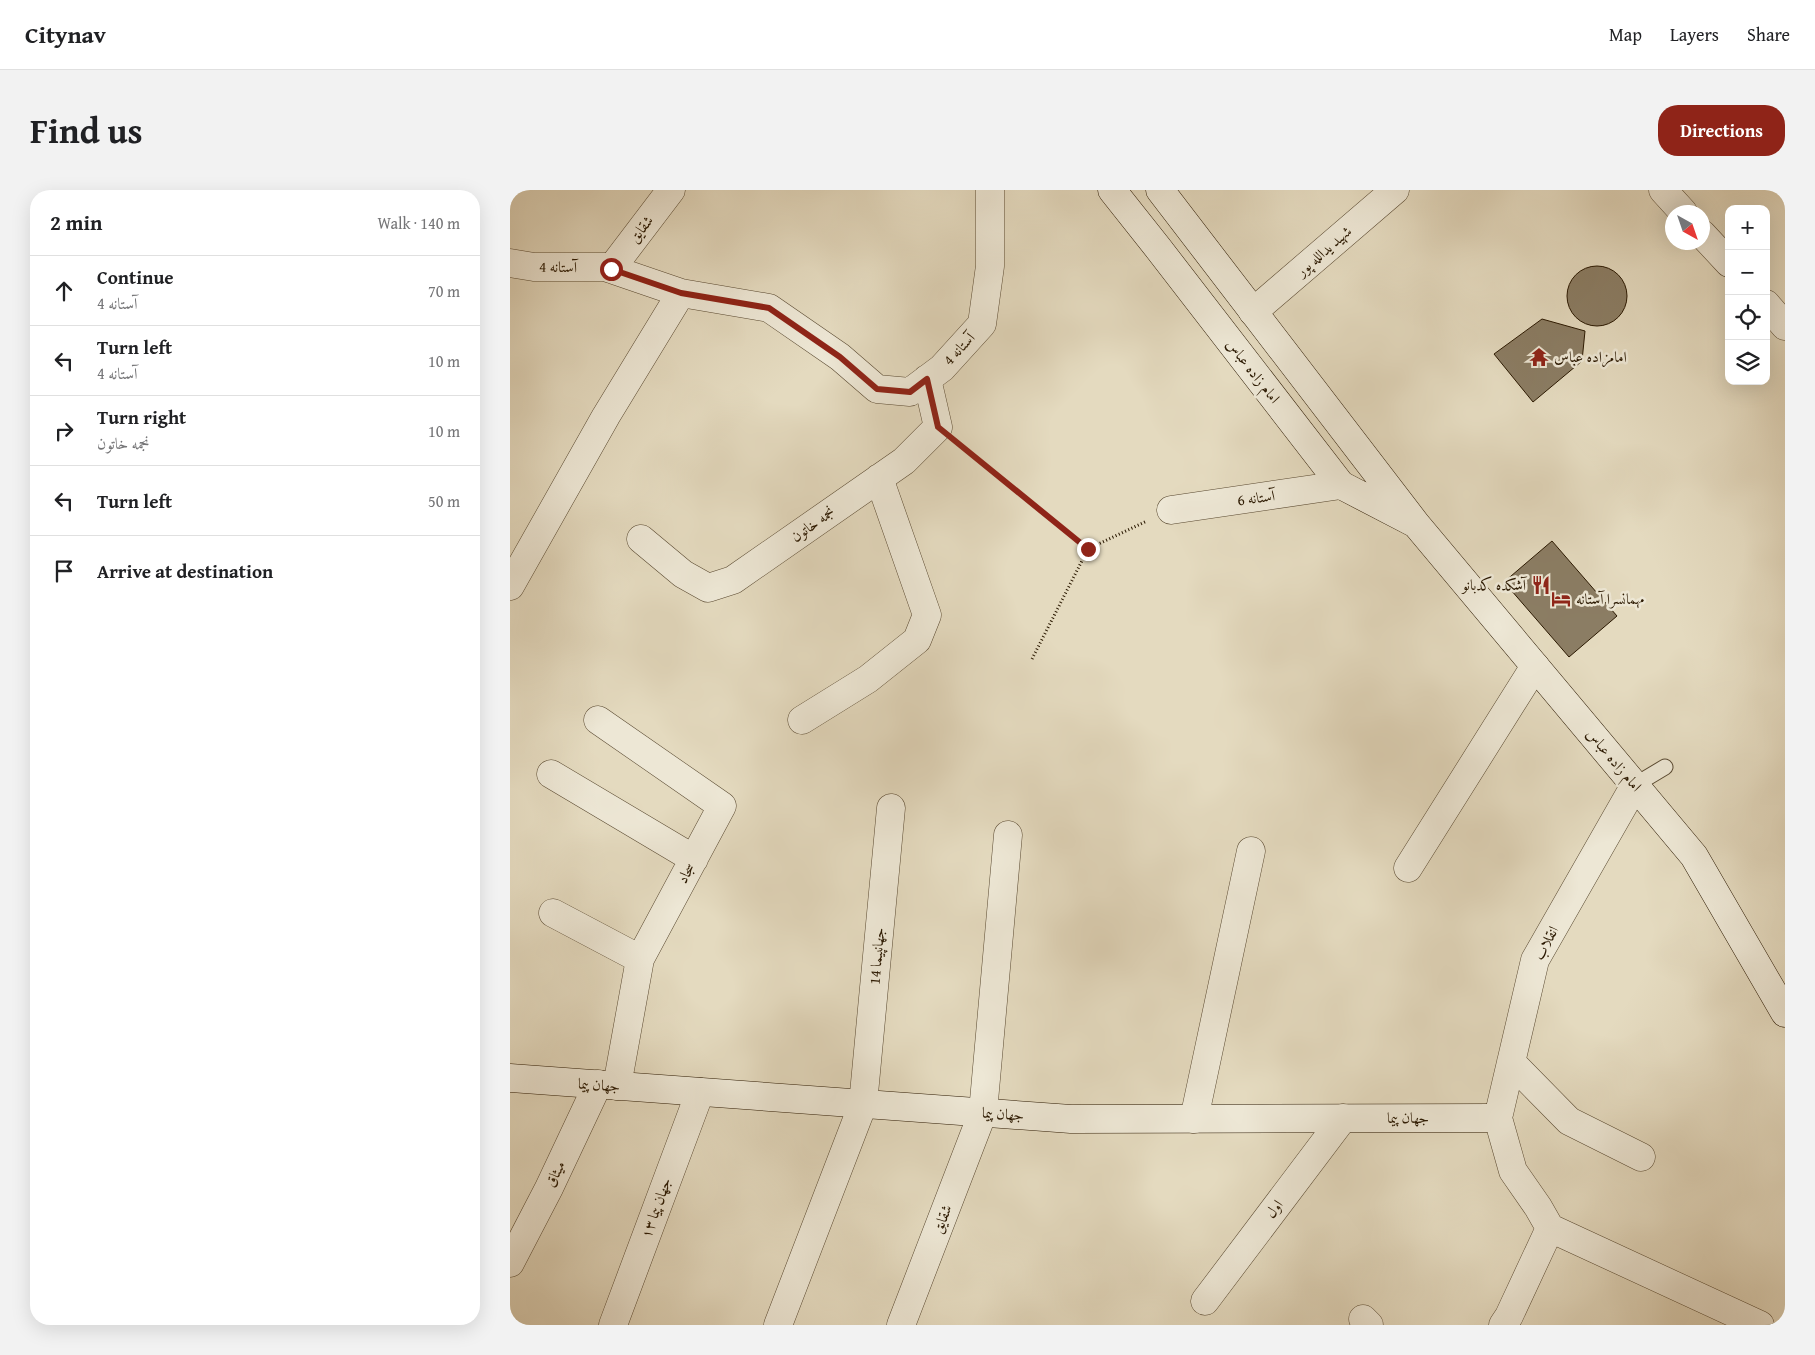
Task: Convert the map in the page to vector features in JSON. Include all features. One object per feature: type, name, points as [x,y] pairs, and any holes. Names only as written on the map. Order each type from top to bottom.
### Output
[{"type":"street","name":"شقایق","points":[[611,269],[671,190]]},
{"type":"street","name":"آستانه 4","points":[[510,263],[534,267],[605,267],[681,293],[769,308],[840,357],[877,389],[910,392],[942,368],[982,324],[990,266],[990,190]]},
{"type":"street","name":"امام زاده عباس","points":[[1112,190],[1341,485],[1416,524]]},
{"type":"street","name":"امام زاده عباس","points":[[1160,190],[1416,524],[1694,856],[1785,1013]]},
{"type":"street","name":"شهید یدالله پور","points":[[1254,312],[1395,190]]},
{"type":"street","points":[[1663,190],[1677,205]]},
{"type":"street","points":[[1710,243],[1725,259]]},
{"type":"street","points":[[510,586],[606,416],[681,293]]},
{"type":"street","points":[[927,379],[938,427]]},
{"type":"street","name":"نجمه خاتون","points":[[640,539],[683,574],[708,588],[732,580],[904,461],[938,427]]},
{"type":"street","points":[[802,720],[868,679],[917,640],[928,615],[880,478]]},
{"type":"street","name":"آستانه 6","points":[[1171,510],[1341,485]]},
{"type":"street","points":[[1408,868],[1535,666]]},
{"type":"street","name":"سجاد","points":[[598,720],[722,806],[640,960],[608,1085]]},
{"type":"street","points":[[551,774],[694,859]]},
{"type":"street","name":"انقلاب","points":[[1498,1118],[1535,960],[1635,785]]},
{"type":"street","name":"جهانپیما 14","points":[[778,1325],[863,1104],[891,808]]},
{"type":"street","name":"شقایق","points":[[901,1325],[983,1112],[1008,835]]},
{"type":"street","points":[[1194,1118],[1251,852]]},
{"type":"street","points":[[553,912],[640,960]]},
{"type":"street","points":[[1511,1062],[1569,1122],[1641,1157]]},
{"type":"street","name":"جهان پیما","points":[[510,1078],[1071,1119],[1498,1118]]},
{"type":"street","name":"ميثاق","points":[[510,1263],[549,1188],[608,1085]]},
{"type":"street","name":"جهان پیما ۱۳","points":[[613,1325],[700,1092]]},
{"type":"street","name":"اول","points":[[1205,1301],[1343,1118]]},
{"type":"street","points":[[1498,1118],[1513,1171],[1550,1228],[1760,1325]]},
{"type":"street","points":[[1502,1325],[1509,1316],[1550,1228]]},
{"type":"lane","points":[[1635,785],[1665,767]]},
{"type":"path","points":[[938,427],[1088,549]]},
{"type":"path","points":[[1032,659],[1088,549],[1171,510]]},
{"type":"building","points":[[1597,266],[1613,271],[1618,275],[1622,280],[1627,296],[1622,312],[1618,317],[1613,321],[1597,326],[1581,321],[1576,317],[1572,312],[1567,296],[1572,280],[1576,275],[1581,271]]},
{"type":"building","name":"امامزاده عباس","points":[[1542,319],[1585,331],[1582,361],[1533,402],[1494,354]]},
{"type":"building","name":"مهمانسرا آستانه","points":[[1552,541],[1617,616],[1569,657],[1504,582]]},
{"type":"place","name":"امامزاده عباس","points":[[1539,357]]},
{"type":"place","name":"آشکده کدبانو","points":[[1541,585]]},
{"type":"place","name":"مهمانسرا آستانه","points":[[1561,599]]},
{"type":"route","points":[[611,269],[681,293],[769,308],[840,357],[877,389],[910,392],[927,379],[938,427],[1088,549]]}]
